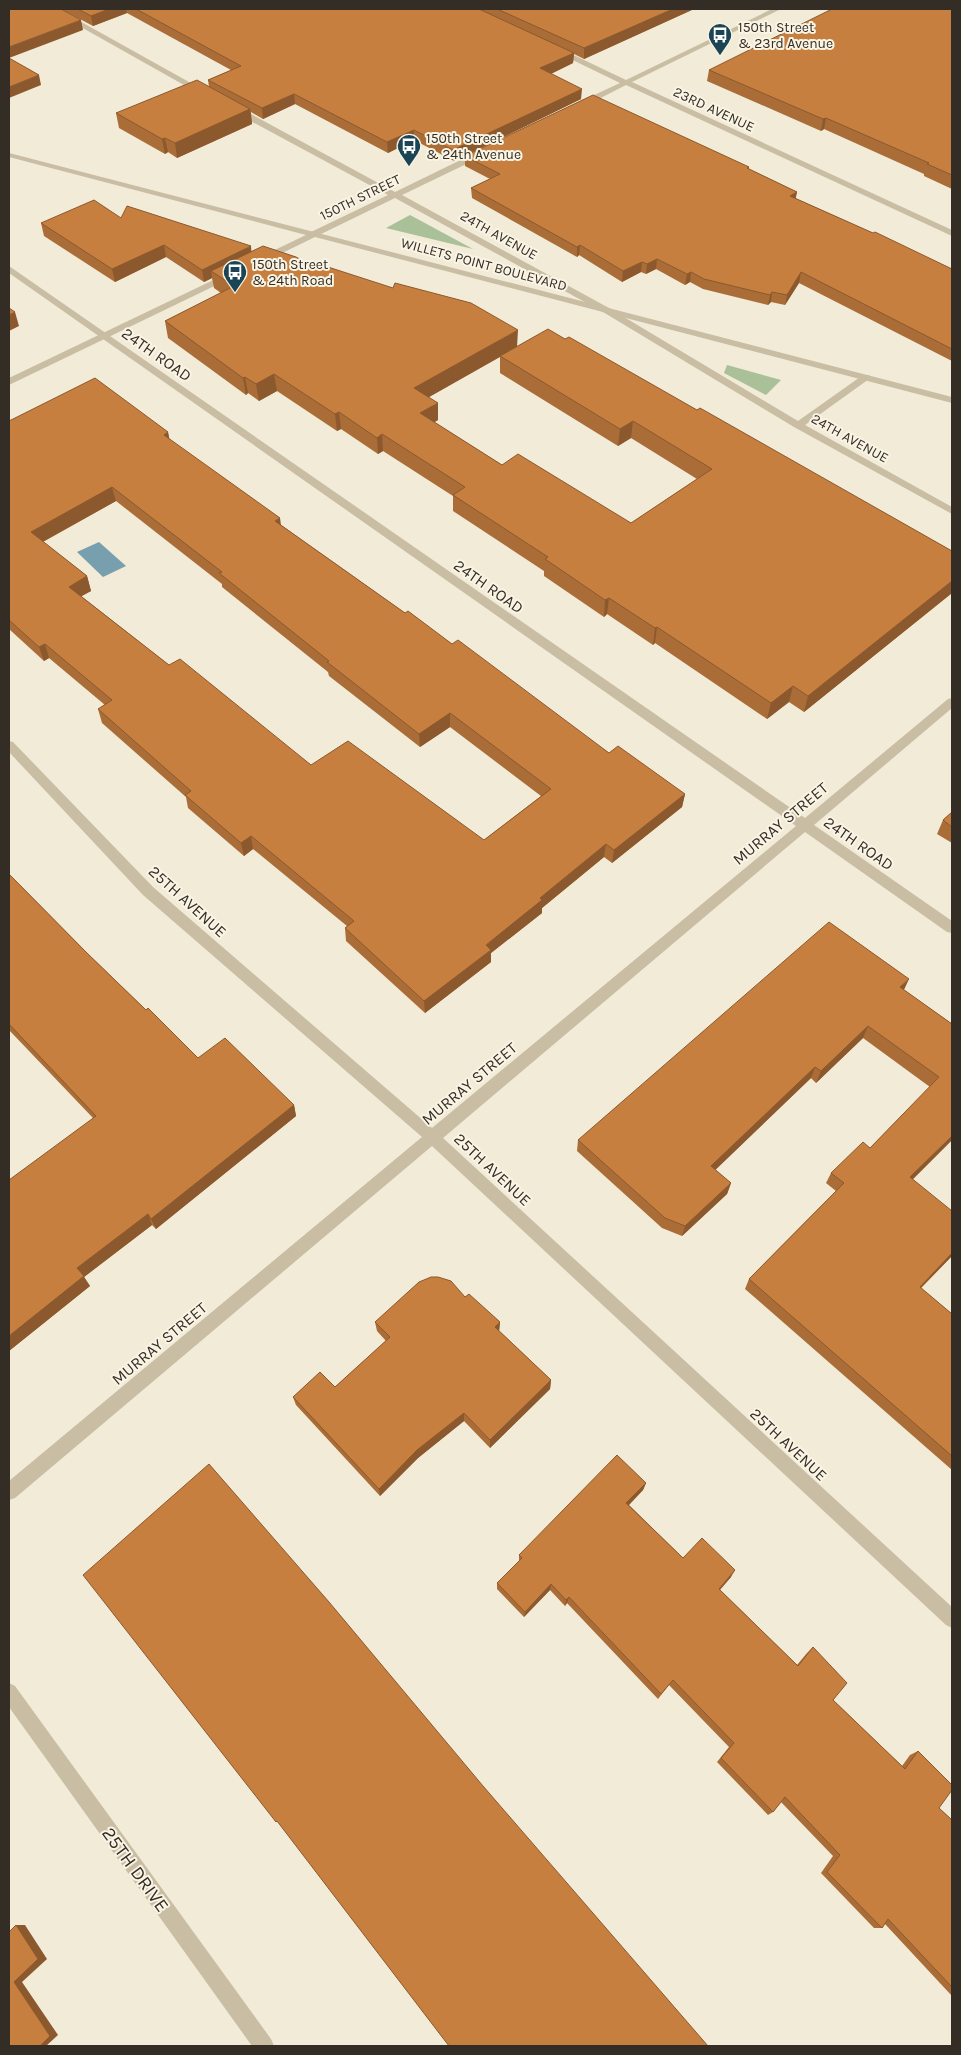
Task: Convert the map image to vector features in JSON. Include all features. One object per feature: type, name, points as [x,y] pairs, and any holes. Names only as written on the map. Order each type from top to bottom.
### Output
[{"type":"street","points":[[53,9],[210,95]]},
{"type":"street","points":[[570,110],[777,9]]},
{"type":"street","name":"23RD AVENUE","points":[[547,46],[952,233]]},
{"type":"street","name":"24TH AVENUE","points":[[227,105],[395,196],[419,206],[606,310],[798,425],[952,511]]},
{"type":"street","name":"150TH STREET","points":[[254,263],[484,152]]},
{"type":"street","name":"WILLETS POINT BOULEVARD","points":[[9,155],[952,400]]},
{"type":"street","name":"24TH ROAD","points":[[9,269],[952,928]]},
{"type":"street","points":[[9,382],[236,272]]},
{"type":"street","points":[[798,425],[866,377]]},
{"type":"street","name":"MURRAY STREET","points":[[9,1492],[952,702]]},
{"type":"street","name":"25TH AVENUE","points":[[9,746],[148,891],[432,1137],[952,1619]]},
{"type":"street","name":"25TH DRIVE","points":[[9,1692],[264,2046]]},
{"type":"green space","points":[[410,215],[473,249],[386,228]]},
{"type":"green space","points":[[727,365],[781,380],[766,395],[724,373]]},
{"type":"water","points":[[99,542],[126,566],[103,577],[77,552]]},
{"type":"building","points":[[9,9],[61,9],[81,20],[9,47]]},
{"type":"building","points":[[78,9],[109,9],[91,16]]},
{"type":"building","points":[[136,9],[479,9],[574,53],[540,68],[582,89],[453,150],[414,130],[387,142],[294,94],[262,108],[208,80],[241,66]]},
{"type":"building","points":[[497,9],[673,9],[584,48]]},
{"type":"building","points":[[832,9],[952,9],[952,175],[826,118],[823,119],[709,70]]},
{"type":"building","points":[[9,58],[39,75],[9,87]]},
{"type":"building","points":[[197,80],[250,109],[175,143],[165,138],[162,139],[116,113]]},
{"type":"building","points":[[593,95],[749,167],[747,168],[797,192],[790,196],[873,233],[875,232],[952,269],[952,349],[801,272],[787,295],[772,292],[770,295],[704,279],[691,272],[687,274],[657,259],[647,264],[642,262],[623,271],[580,245],[577,247],[471,188],[500,174],[465,156]]},
{"type":"building","points":[[94,200],[121,218],[127,206],[251,246],[202,270],[164,245],[112,269],[41,223]]},
{"type":"building","points":[[263,246],[296,257],[318,269],[328,267],[393,288],[395,283],[471,303],[518,330],[414,388],[438,403],[420,413],[502,465],[518,454],[631,523],[712,469],[633,421],[620,429],[500,356],[548,329],[565,339],[569,337],[697,410],[700,408],[952,551],[952,581],[808,696],[793,686],[771,703],[657,627],[655,628],[609,598],[605,600],[545,559],[548,557],[453,495],[465,487],[382,434],[377,438],[339,412],[335,414],[274,374],[256,384],[245,377],[243,378],[165,321],[234,286],[211,271]]},
{"type":"building","points":[[9,308],[15,312],[9,315]]},
{"type":"building","points":[[95,378],[168,432],[164,435],[280,518],[275,521],[405,613],[408,611],[452,644],[458,640],[609,753],[618,746],[685,794],[614,850],[606,844],[540,898],[542,900],[486,945],[491,950],[424,1001],[345,928],[354,921],[251,836],[241,843],[185,795],[191,791],[98,709],[112,700],[45,644],[39,647],[9,620],[9,421]],"holes":[[[112,487],[222,572],[219,573],[329,661],[327,662],[419,734],[450,713],[551,789],[484,840],[348,741],[311,765],[180,659],[169,665],[69,587],[87,576],[31,532]]]},
{"type":"building","points":[[952,812],[952,827],[943,820]]},
{"type":"building","points":[[9,874],[87,953],[146,1010],[148,1008],[198,1058],[225,1038],[294,1105],[151,1219],[148,1214],[77,1268],[84,1276],[9,1336],[9,1180],[96,1116],[9,1024]]},
{"type":"building","points":[[829,922],[909,979],[900,987],[952,1024],[952,1136],[910,1177],[952,1211],[952,1253],[920,1287],[952,1314],[952,1456],[749,1279],[844,1183],[831,1173],[863,1142],[870,1148],[939,1077],[868,1026],[821,1071],[815,1067],[711,1166],[731,1183],[685,1226],[665,1218],[578,1140]]},
{"type":"building","points":[[431,1277],[451,1281],[465,1297],[469,1294],[500,1322],[495,1327],[551,1380],[490,1440],[464,1413],[417,1450],[379,1489],[293,1397],[320,1372],[335,1387],[390,1337],[375,1322],[419,1282]]},
{"type":"building","points":[[617,1455],[646,1483],[626,1503],[683,1558],[702,1538],[735,1570],[719,1589],[798,1666],[813,1647],[847,1683],[833,1700],[905,1769],[918,1751],[952,1785],[952,1790],[939,1808],[952,1820],[952,1987],[888,1919],[882,1928],[827,1872],[840,1855],[785,1797],[773,1812],[721,1758],[734,1743],[673,1680],[661,1694],[569,1597],[566,1600],[551,1584],[525,1612],[497,1583],[522,1558],[519,1555]]},
{"type":"building","points":[[209,1464],[329,1602],[483,1786],[708,2046],[449,2046],[277,1821],[83,1575]]},
{"type":"building","points":[[16,1925],[38,1959],[14,1982],[50,2036],[40,2046],[9,2046],[9,1932]]},
{"type":"place","name":"150th Street & 23rd Avenue","points":[[720,56]]},
{"type":"place","name":"150th Street & 24th Avenue","points":[[409,167]]},
{"type":"place","name":"150th Street & 24th Road","points":[[235,293]]}]
